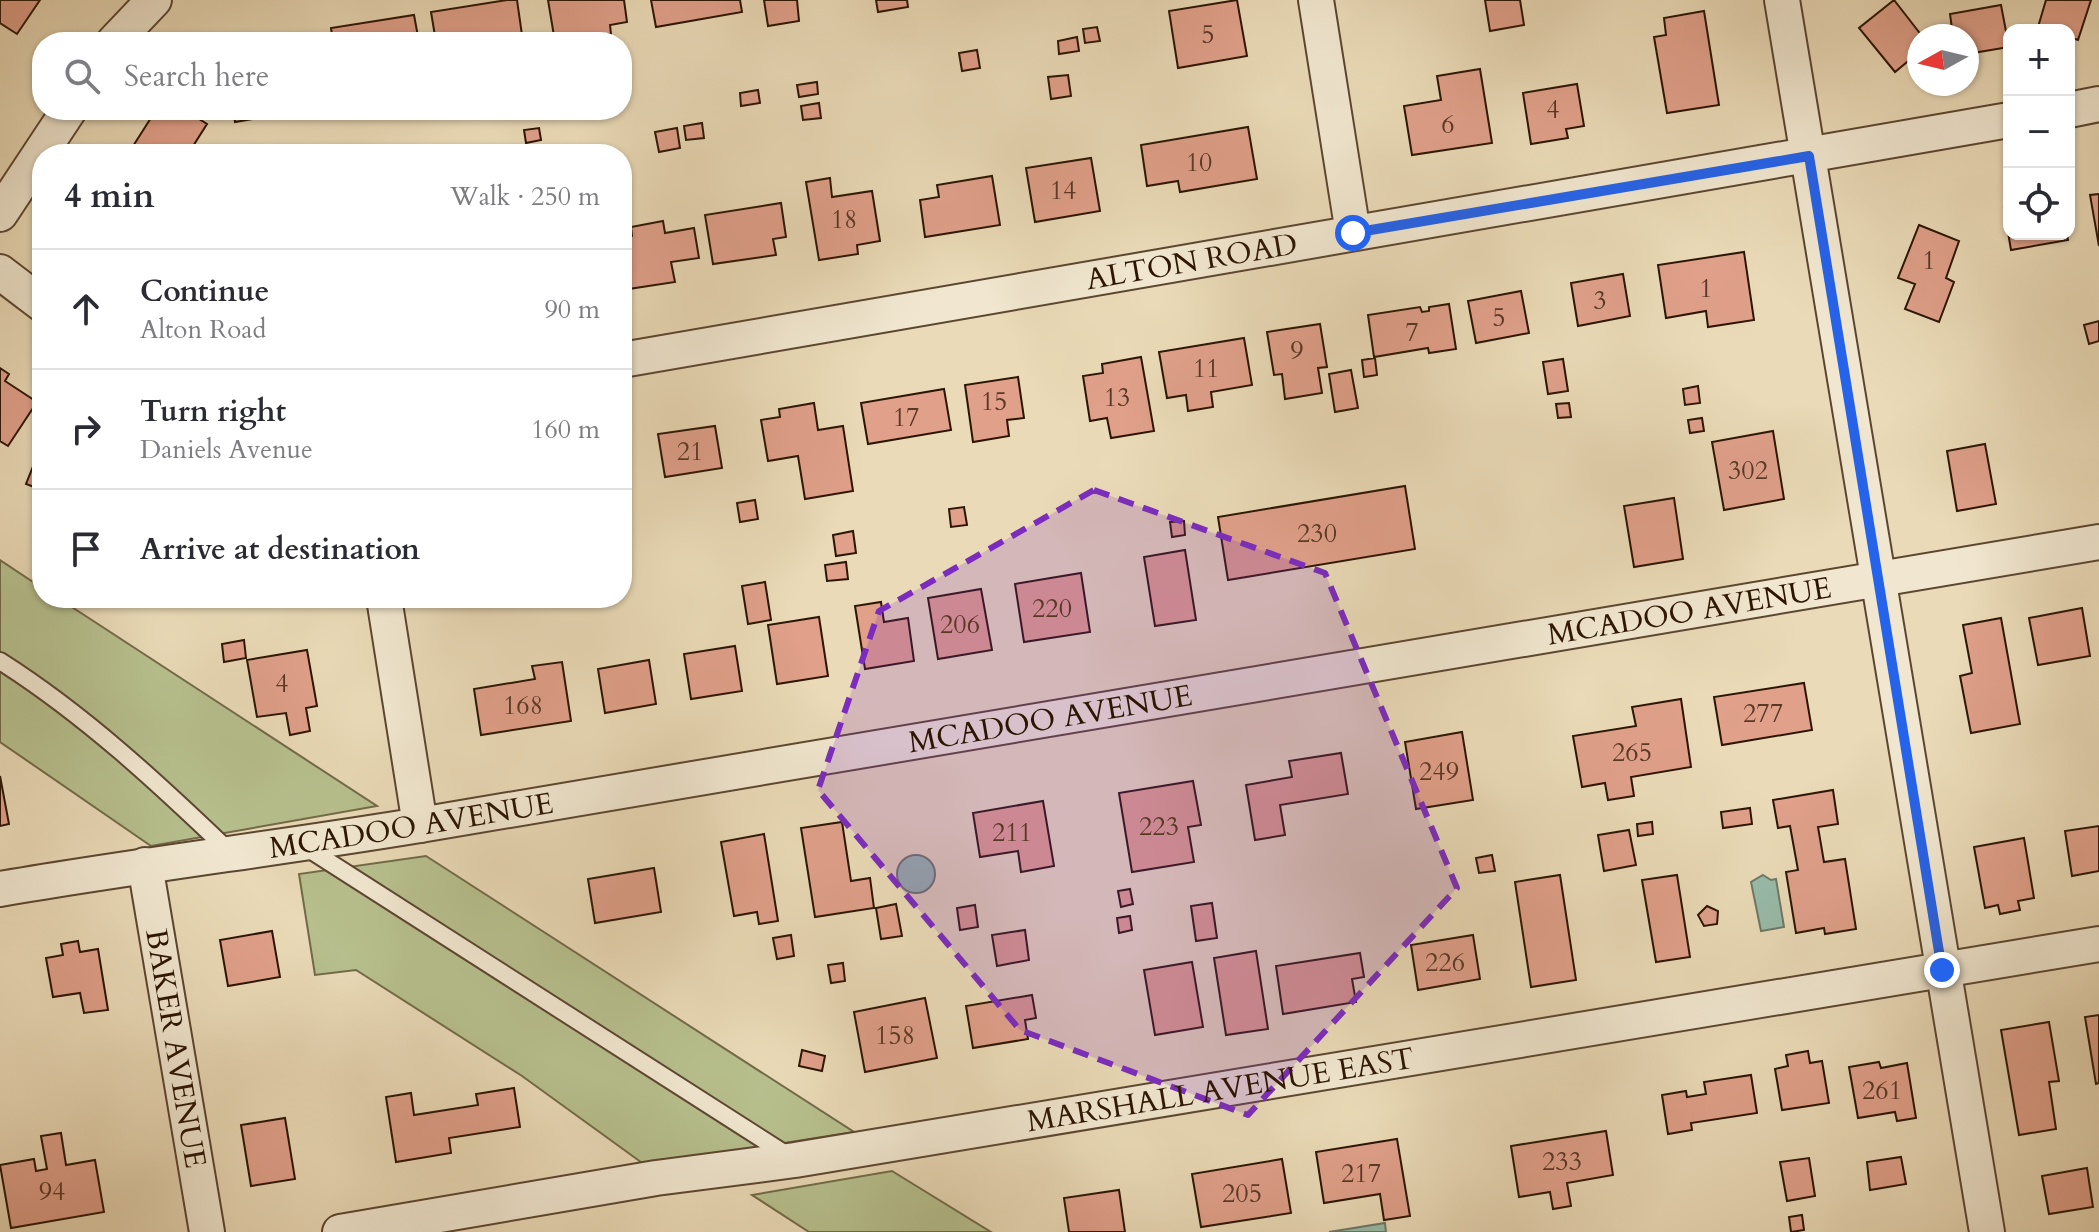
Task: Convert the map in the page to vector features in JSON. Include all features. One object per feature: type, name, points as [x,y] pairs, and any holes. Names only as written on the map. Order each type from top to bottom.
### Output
[{"type":"street","points":[[124,32],[154,0]]},
{"type":"street","points":[[1316,0],[1353,233]]},
{"type":"street","points":[[1782,0],[1987,1232]]},
{"type":"street","points":[[2075,109],[2099,104]]},
{"type":"street","points":[[46,144],[62,120]]},
{"type":"street","name":"ALTON ROAD","points":[[632,358],[2003,121]]},
{"type":"street","points":[[0,214],[32,166]]},
{"type":"street","points":[[0,272],[32,296]]},
{"type":"street","name":"MCADOO AVENUE","points":[[0,889],[145,865],[302,845],[2099,542]]},
{"type":"street","points":[[386,608],[420,825]]},
{"type":"street","name":"BAKER AVENUE","points":[[145,865],[207,1232]]},
{"type":"street","name":"MARSHALL AVENUE EAST","points":[[340,1232],[656,1178],[795,1160],[2099,944]]},
{"type":"lane","points":[[0,661],[39,685],[85,720],[233,854]]},
{"type":"lane","points":[[302,845],[795,1160]]},
{"type":"highlighted area","points":[[1094,490],[1325,573],[1457,888],[1248,1115],[1020,1030],[818,790],[879,611]]},
{"type":"green space","points":[[0,560],[32,581],[32,608],[73,608],[377,806],[151,846],[0,742]]},
{"type":"green space","points":[[426,856],[854,1132],[645,1165],[522,1076],[356,970],[315,975],[299,874]]},
{"type":"green space","points":[[892,1171],[991,1232],[809,1232],[752,1195]]},
{"type":"shaded area","points":[[916,855],[929,861],[935,874],[929,887],[916,893],[903,887],[897,874],[903,861]]},
{"type":"shaded area","points":[[1763,875],[1771,880],[1776,879],[1784,927],[1761,931],[1751,882]]},
{"type":"shaded area","points":[[1385,1223],[1386,1232],[1329,1232]]},
{"type":"building","points":[[0,0],[40,0],[17,34],[0,23]]},
{"type":"building","points":[[517,0],[522,32],[434,32],[431,12]]},
{"type":"building","points":[[548,0],[624,0],[627,22],[610,25],[611,32],[553,32]]},
{"type":"building","points":[[651,0],[740,0],[742,12],[656,27]]},
{"type":"building","points":[[764,0],[797,0],[799,21],[768,26]]},
{"type":"building","points":[[876,0],[907,0],[908,7],[878,12]]},
{"type":"building","points":[[1237,0],[1247,56],[1178,68],[1169,11]]},
{"type":"building","points":[[1485,0],[1520,0],[1524,25],[1490,31]]},
{"type":"building","points":[[1894,0],[1913,24],[1907,24],[1907,62],[1895,72],[1859,28]]},
{"type":"building","points":[[2046,0],[2091,0],[2078,40],[2075,39],[2075,24],[2039,24]]},
{"type":"building","points":[[2001,5],[2005,24],[2003,48],[1979,52],[1979,24],[1951,24],[1950,14]]},
{"type":"building","points":[[1704,11],[1719,105],[1667,113],[1654,37],[1666,35],[1664,18]]},
{"type":"building","points":[[414,15],[417,32],[332,32],[331,28]]},
{"type":"building","points":[[1097,27],[1100,41],[1085,43],[1083,29]]},
{"type":"building","points":[[1077,37],[1079,51],[1059,54],[1058,41]]},
{"type":"building","points":[[977,50],[980,68],[962,71],[959,53]]},
{"type":"building","points":[[1480,69],[1492,143],[1412,155],[1404,106],[1441,100],[1437,76]]},
{"type":"building","points":[[1068,75],[1071,96],[1051,99],[1048,77]]},
{"type":"building","points":[[817,82],[818,94],[799,97],[797,85]]},
{"type":"building","points":[[1577,84],[1584,126],[1566,129],[1568,138],[1531,144],[1523,93]]},
{"type":"building","points":[[758,90],[760,103],[741,106],[740,93]]},
{"type":"building","points":[[819,103],[821,118],[803,120],[801,106]]},
{"type":"building","points":[[150,120],[201,120],[207,124],[194,144],[134,144]]},
{"type":"building","points":[[702,123],[704,138],[686,140],[684,126]]},
{"type":"building","points":[[1248,127],[1257,179],[1180,192],[1178,181],[1147,186],[1141,145]]},
{"type":"building","points":[[539,128],[541,140],[526,143],[524,130]]},
{"type":"building","points":[[677,128],[680,148],[659,152],[655,132]]},
{"type":"building","points":[[1091,158],[1100,211],[1035,222],[1026,168]]},
{"type":"building","points":[[992,176],[1000,225],[925,237],[920,200],[939,197],[937,185]]},
{"type":"building","points":[[830,178],[832,197],[872,191],[880,241],[857,245],[858,254],[819,260],[806,182]]},
{"type":"building","points":[[2099,194],[2099,246],[2090,195]]},
{"type":"building","points":[[781,203],[786,237],[773,239],[776,255],[713,264],[705,215]]},
{"type":"building","points":[[663,221],[665,233],[694,228],[699,258],[671,262],[675,282],[632,288],[632,227]]},
{"type":"building","points":[[1919,225],[1959,241],[1946,278],[1954,282],[1939,322],[1905,309],[1915,284],[1898,278]]},
{"type":"building","points":[[2009,240],[2068,240],[2011,250]]},
{"type":"building","points":[[1744,252],[1754,320],[1708,327],[1706,311],[1666,318],[1658,265]]},
{"type":"building","points":[[1623,274],[1630,316],[1578,326],[1571,283]]},
{"type":"building","points":[[1521,291],[1529,333],[1476,343],[1468,301]]},
{"type":"building","points":[[1449,304],[1456,349],[1429,353],[1428,348],[1374,357],[1368,315],[1420,307],[1422,312],[1429,311],[1429,307]]},
{"type":"building","points":[[2099,321],[2099,341],[2089,344],[2084,325]]},
{"type":"building","points":[[1320,324],[1327,367],[1318,368],[1322,393],[1285,399],[1282,374],[1274,375],[1267,332]]},
{"type":"building","points":[[1244,338],[1252,385],[1211,392],[1213,407],[1188,411],[1186,395],[1167,398],[1159,352]]},
{"type":"building","points":[[1141,357],[1154,431],[1111,438],[1107,418],[1090,421],[1083,376],[1103,373],[1102,364]]},
{"type":"building","points":[[1375,358],[1377,375],[1364,377],[1362,360]]},
{"type":"building","points":[[1563,359],[1568,391],[1548,394],[1543,362]]},
{"type":"building","points":[[0,368],[9,374],[5,381],[32,399],[32,410],[8,446],[0,441]]},
{"type":"building","points":[[1351,370],[1358,408],[1335,412],[1329,374]]},
{"type":"building","points":[[1018,377],[1024,418],[1007,420],[1009,436],[973,442],[965,385]]},
{"type":"building","points":[[1698,386],[1700,403],[1685,405],[1683,389]]},
{"type":"building","points":[[944,389],[951,430],[868,444],[861,403]]},
{"type":"building","points":[[814,403],[818,430],[843,426],[853,491],[805,499],[798,456],[768,461],[761,420],[780,417],[779,409]]},
{"type":"building","points":[[1569,403],[1571,417],[1558,418],[1556,404]]},
{"type":"building","points":[[1702,418],[1704,431],[1690,433],[1688,420]]},
{"type":"building","points":[[715,426],[722,468],[665,477],[658,434]]},
{"type":"building","points":[[1773,431],[1784,499],[1724,510],[1712,442]]},
{"type":"building","points":[[1985,444],[1996,504],[1957,511],[1947,451]]},
{"type":"building","points":[[32,469],[32,486],[26,484]]},
{"type":"building","points":[[1405,486],[1415,549],[1228,580],[1218,517]]},
{"type":"building","points":[[1674,498],[1683,559],[1634,567],[1624,506]]},
{"type":"building","points":[[755,500],[758,519],[740,522],[737,503]]},
{"type":"building","points":[[964,507],[967,525],[951,527],[949,509]]},
{"type":"building","points":[[1184,521],[1185,535],[1172,537],[1170,522]]},
{"type":"building","points":[[853,531],[856,553],[836,556],[833,535]]},
{"type":"building","points":[[1185,550],[1196,620],[1155,626],[1144,557]]},
{"type":"building","points":[[846,562],[848,579],[827,581],[825,565]]},
{"type":"building","points":[[1081,573],[1090,632],[1024,642],[1015,584]]},
{"type":"building","points":[[765,582],[771,620],[748,624],[742,586]]},
{"type":"building","points":[[981,589],[992,650],[938,659],[928,598]]},
{"type":"building","points":[[881,602],[884,622],[908,618],[914,661],[865,669],[855,606]]},
{"type":"building","points":[[2082,608],[2090,656],[2038,665],[2029,618]]},
{"type":"building","points":[[819,617],[828,676],[777,684],[768,625]]},
{"type":"building","points":[[2001,618],[2020,724],[1971,733],[1960,676],[1972,673],[1963,625]]},
{"type":"building","points":[[244,640],[246,658],[224,662],[222,644]]},
{"type":"building","points":[[735,646],[742,691],[691,699],[684,654]]},
{"type":"building","points":[[307,650],[317,706],[306,708],[310,731],[290,735],[286,713],[257,717],[247,660]]},
{"type":"building","points":[[649,660],[656,704],[605,713],[598,669]]},
{"type":"building","points":[[562,662],[571,721],[481,735],[474,689],[535,679],[532,666]]},
{"type":"building","points":[[1804,683],[1812,730],[1722,745],[1714,697]]},
{"type":"building","points":[[1681,699],[1691,767],[1631,777],[1634,796],[1608,800],[1605,783],[1582,787],[1573,736],[1636,726],[1632,707]]},
{"type":"building","points":[[1462,732],[1473,800],[1416,809],[1405,742]]},
{"type":"building","points":[[1341,753],[1348,794],[1280,805],[1285,835],[1255,840],[1246,785],[1292,777],[1289,761]]},
{"type":"building","points":[[0,776],[9,824],[0,826]]},
{"type":"building","points":[[1193,781],[1201,825],[1188,827],[1194,862],[1132,872],[1119,793]]},
{"type":"building","points":[[1833,790],[1838,824],[1818,827],[1824,862],[1845,859],[1856,929],[1825,934],[1824,928],[1796,933],[1786,872],[1798,870],[1790,826],[1778,828],[1773,800]]},
{"type":"building","points":[[1043,801],[1054,866],[1021,872],[1018,851],[980,857],[973,813]]},
{"type":"building","points":[[1750,808],[1752,824],[1723,828],[1721,812]]},
{"type":"building","points":[[842,822],[851,881],[870,878],[874,908],[815,917],[801,828]]},
{"type":"building","points":[[1652,822],[1653,834],[1638,836],[1637,824]]},
{"type":"building","points":[[2099,826],[2099,871],[2072,876],[2065,831]]},
{"type":"building","points":[[1629,830],[1636,865],[1604,871],[1598,835]]},
{"type":"building","points":[[764,834],[778,921],[759,924],[757,912],[734,916],[721,842]]},
{"type":"building","points":[[2024,838],[2034,898],[2018,901],[2020,910],[2000,914],[1998,905],[1985,908],[1974,847]]},
{"type":"building","points":[[1492,855],[1495,871],[1479,873],[1476,858]]},
{"type":"building","points":[[654,868],[661,912],[595,923],[588,879]]},
{"type":"building","points":[[1560,875],[1576,980],[1531,987],[1515,882]]},
{"type":"building","points":[[1677,875],[1690,957],[1656,962],[1642,880]]},
{"type":"building","points":[[1130,889],[1133,904],[1121,907],[1118,891]]},
{"type":"building","points":[[1212,903],[1217,938],[1196,941],[1191,906]]},
{"type":"building","points":[[896,904],[902,936],[881,939],[876,908]]},
{"type":"building","points":[[975,905],[978,927],[960,930],[957,908]]},
{"type":"building","points":[[1707,906],[1718,911],[1717,924],[1704,926],[1698,915]]},
{"type":"building","points":[[1130,916],[1132,930],[1119,933],[1117,918]]},
{"type":"building","points":[[1025,930],[1029,960],[997,966],[992,935]]},
{"type":"building","points":[[272,931],[280,977],[228,986],[220,940]]},
{"type":"building","points":[[791,935],[794,956],[777,959],[773,938]]},
{"type":"building","points":[[1473,935],[1480,979],[1418,990],[1411,945]]},
{"type":"building","points":[[78,941],[80,952],[98,949],[108,1010],[84,1013],[80,993],[53,997],[46,958],[63,955],[61,944]]},
{"type":"building","points":[[1256,951],[1268,1029],[1226,1035],[1214,958]]},
{"type":"building","points":[[1360,953],[1364,977],[1352,979],[1356,1002],[1283,1014],[1276,966]]},
{"type":"building","points":[[1192,962],[1203,1027],[1155,1035],[1144,970]]},
{"type":"building","points":[[843,963],[845,981],[831,983],[828,965]]},
{"type":"building","points":[[1032,995],[1036,1018],[1025,1020],[1028,1039],[973,1048],[966,1006]]},
{"type":"building","points":[[925,998],[937,1058],[865,1072],[854,1012]]},
{"type":"building","points":[[2099,1015],[2099,1083],[2096,1084],[2085,1017]]},
{"type":"building","points":[[2049,1022],[2059,1081],[2049,1082],[2056,1129],[2019,1135],[2001,1030]]},
{"type":"building","points":[[802,1050],[825,1056],[822,1071],[799,1066]]},
{"type":"building","points":[[1808,1051],[1810,1063],[1822,1061],[1829,1103],[1782,1110],[1775,1069],[1788,1066],[1786,1055]]},
{"type":"building","points":[[1879,1062],[1881,1068],[1907,1063],[1916,1118],[1897,1121],[1895,1112],[1858,1118],[1849,1067]]},
{"type":"building","points":[[1751,1075],[1757,1113],[1691,1123],[1692,1130],[1668,1134],[1662,1095],[1686,1091],[1687,1097],[1706,1094],[1704,1082]]},
{"type":"building","points":[[514,1088],[520,1127],[449,1138],[451,1153],[396,1162],[386,1097],[411,1093],[414,1115],[478,1105],[476,1094]]},
{"type":"building","points":[[285,1118],[295,1179],[251,1186],[241,1125]]},
{"type":"building","points":[[1606,1131],[1613,1175],[1567,1183],[1571,1206],[1553,1209],[1550,1192],[1519,1197],[1511,1146]]},
{"type":"building","points":[[61,1133],[66,1165],[95,1160],[104,1212],[11,1228],[0,1165],[34,1159],[36,1171],[47,1169],[41,1136]]},
{"type":"building","points":[[1397,1139],[1410,1216],[1384,1220],[1380,1194],[1324,1203],[1316,1152]]},
{"type":"building","points":[[1901,1157],[1906,1184],[1870,1190],[1867,1162]]},
{"type":"building","points":[[1809,1158],[1815,1196],[1787,1201],[1780,1162]]},
{"type":"building","points":[[1282,1159],[1291,1213],[1201,1227],[1192,1174]]},
{"type":"building","points":[[2087,1168],[2093,1207],[2049,1214],[2042,1176]]},
{"type":"building","points":[[1119,1190],[1125,1232],[1069,1232],[1064,1198]]},
{"type":"building","points":[[1802,1215],[1804,1230],[1791,1232],[1789,1217]]},
{"type":"route","points":[[1353,233],[1809,156],[1942,970]]}]
